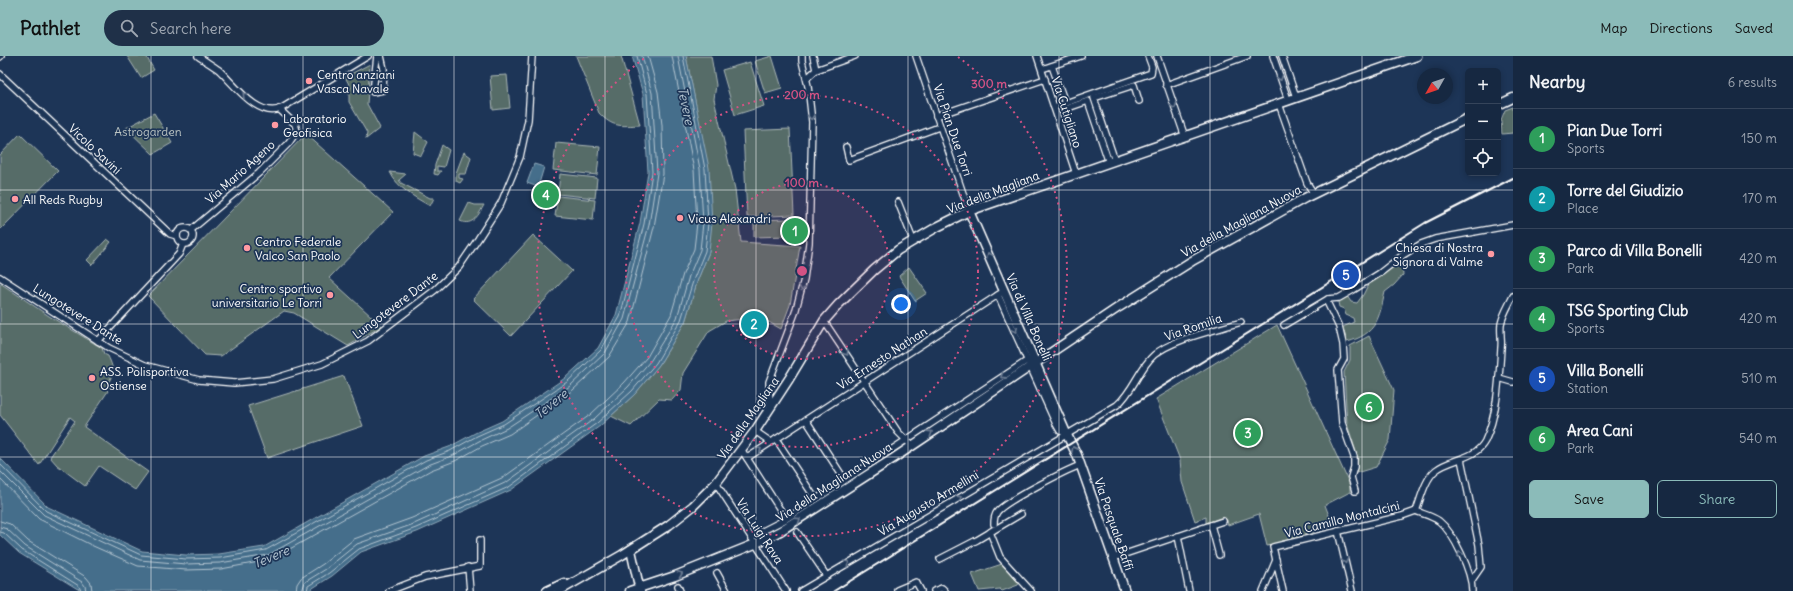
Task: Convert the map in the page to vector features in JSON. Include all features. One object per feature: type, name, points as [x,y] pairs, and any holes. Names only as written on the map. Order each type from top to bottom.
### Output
[{"type":"main road","name":"Via della Magliana","points":[[559,591],[630,550],[681,516],[716,483],[770,409],[824,321],[838,304],[874,270],[913,240],[969,211],[1185,137],[1405,58],[1417,56]]},
{"type":"main road","points":[[1500,104],[1513,98]]},
{"type":"main road","name":"Via della Magliana Nuova","points":[[630,591],[640,590],[675,576],[790,526],[894,458],[908,442],[1192,261],[1314,194],[1465,119]]},
{"type":"main road","name":"Via di Villa Bonelli","points":[[969,211],[1001,293],[1032,363],[1081,464]]},
{"type":"main road","name":"Via Pasquale Baffi","points":[[1081,464],[1125,591]]},
{"type":"main road","name":"Via della Magliana","points":[[547,591],[630,550]]},
{"type":"main road","points":[[630,550],[640,590]]},
{"type":"street","points":[[198,56],[217,69],[257,106],[268,110],[279,109],[368,56]]},
{"type":"street","points":[[377,56],[373,92],[384,90],[384,69],[381,56]]},
{"type":"street","name":"Lungotevere Dante","points":[[0,277],[98,342],[122,354],[163,370],[199,380],[234,383],[273,379],[322,364],[368,341],[449,278],[461,264],[496,212],[516,165],[525,137],[530,103],[532,56]]},
{"type":"street","points":[[813,56],[816,70]]},
{"type":"street","points":[[806,78],[816,70],[855,56]]},
{"type":"street","name":"Via Pian Due Torri","points":[[916,56],[939,127],[969,211]]},
{"type":"street","name":"Via Cutigliano","points":[[1037,56],[1076,174]]},
{"type":"street","points":[[1042,69],[1081,56]]},
{"type":"street","points":[[1054,107],[1151,73],[1152,70],[1148,56]]},
{"type":"street","points":[[1157,56],[1166,86],[1185,137]]},
{"type":"street","points":[[1166,86],[1247,56]]},
{"type":"street","points":[[1273,56],[1288,100]]},
{"type":"street","points":[[1282,56],[1296,97]]},
{"type":"street","points":[[770,409],[769,382],[796,313],[809,243],[812,132],[806,78],[801,58]]},
{"type":"street","points":[[1052,66],[1065,103]]},
{"type":"street","name":"Vicolo Savini","points":[[0,74],[170,234],[177,236]]},
{"type":"street","points":[[936,116],[1045,79]]},
{"type":"street","points":[[1112,162],[1094,98],[1134,85],[1139,101]]},
{"type":"street","points":[[1062,110],[1088,101],[1112,162]]},
{"type":"street","points":[[1279,104],[1307,183],[1314,194]]},
{"type":"street","name":"Via Mario Ageno","points":[[191,230],[259,173],[289,143],[297,128],[295,124],[279,109]]},
{"type":"street","points":[[846,147],[849,160],[939,127]]},
{"type":"street","points":[[898,202],[913,240]]},
{"type":"street","points":[[1284,325],[1328,299],[1339,298],[1380,273],[1403,255],[1421,244],[1435,239],[1513,225]]},
{"type":"street","points":[[186,228],[191,230],[194,235],[193,240],[189,244],[183,244],[178,241],[177,236],[181,229],[186,228]]},
{"type":"street","points":[[98,342],[116,320],[179,254],[183,244]]},
{"type":"street","name":"Via Ernesto Nathan","points":[[747,458],[1001,293]]},
{"type":"street","points":[[1472,591],[1472,580],[1459,550],[1446,529],[1438,520],[1416,511],[1430,478],[1435,471],[1477,450],[1484,441],[1491,425],[1499,378],[1501,324],[1513,296]]},
{"type":"street","points":[[1328,299],[1327,302],[1334,315],[1343,344],[1344,359],[1338,370],[1342,423],[1354,457],[1354,467],[1351,477],[1354,491]]},
{"type":"street","points":[[824,321],[898,432],[908,442]]},
{"type":"street","name":"Via Romilia","points":[[1066,433],[1118,404],[1153,355],[1166,347],[1241,322]]},
{"type":"street","points":[[1499,378],[1513,382]]},
{"type":"street","points":[[806,420],[841,474]]},
{"type":"street","points":[[755,430],[774,440],[813,495]]},
{"type":"street","name":"Via Augusto Armellini","points":[[801,591],[943,508],[1066,433]]},
{"type":"street","points":[[741,449],[783,514]]},
{"type":"street","points":[[1461,459],[1479,545],[1481,567],[1472,580]]},
{"type":"street","points":[[1031,591],[1000,557],[993,528],[997,512],[1005,504],[1081,464]]},
{"type":"street","name":"Via Luigi Rava","points":[[716,483],[786,591]]},
{"type":"street","name":"Via Camillo Montalcini","points":[[1276,560],[1273,547],[1402,516],[1416,511]]},
{"type":"street","points":[[940,559],[1020,514]]},
{"type":"street","points":[[1113,558],[1212,524],[1223,522]]},
{"type":"street","points":[[1212,524],[1219,555]]},
{"type":"street","points":[[1338,531],[1352,591]]},
{"type":"street","points":[[797,532],[826,575]]},
{"type":"street","points":[[1178,536],[1189,591]]},
{"type":"street","points":[[389,591],[425,577],[468,567],[480,566],[480,540]]},
{"type":"street","points":[[1264,591],[1276,560]]},
{"type":"street","points":[[1276,560],[1283,591]]},
{"type":"street","points":[[468,567],[470,591]]},
{"type":"street","points":[[717,574],[727,591]]},
{"type":"street","points":[[897,590],[916,582],[921,591]]},
{"type":"street","points":[[934,591],[942,588],[945,591]]},
{"type":"green space","points":[[127,56],[146,56],[154,70],[141,78]]},
{"type":"green space","points":[[576,56],[621,56],[640,125],[628,126],[613,124],[599,113]]},
{"type":"green space","points":[[686,56],[711,56],[716,85],[714,99],[735,189],[741,242],[800,246],[790,305],[781,329],[760,317],[726,321],[709,331],[683,373],[681,390],[672,400],[659,399],[631,426],[611,416],[635,394],[659,365],[685,322],[698,279],[709,252],[697,111]]},
{"type":"green space","points":[[772,56],[782,88],[765,93],[755,61]]},
{"type":"green space","points":[[750,62],[764,106],[735,115],[722,70]]},
{"type":"green space","points":[[370,64],[367,104],[380,128],[366,139],[367,133],[349,102],[349,89],[351,88],[345,77]]},
{"type":"green space","points":[[507,75],[510,108],[493,110],[490,76]]},
{"type":"green space","points":[[1513,107],[1513,133],[1502,134],[1501,120],[1505,110]]},
{"type":"green space","name":"Astrogarden","points":[[154,113],[172,143],[153,154],[126,128]]},
{"type":"green space","points":[[790,129],[794,215],[747,217],[743,131]]},
{"type":"green space","points":[[415,132],[428,142],[421,156],[413,153]]},
{"type":"green space","name":"All Reds Rugby","points":[[20,134],[58,171],[1,229],[0,155]]},
{"type":"green space","points":[[306,134],[393,212],[329,278],[382,326],[348,346],[294,313],[284,311],[221,356],[205,355],[148,296]]},
{"type":"green space","points":[[556,143],[600,147],[597,175],[553,170]]},
{"type":"green space","points":[[442,145],[449,150],[444,167],[437,166],[437,171],[441,171],[438,175],[434,174],[435,165]]},
{"type":"green space","points":[[464,152],[471,157],[466,174],[459,174],[459,178],[463,179],[460,183],[456,181],[456,173]]},
{"type":"green space","points":[[390,172],[406,174],[399,180],[401,183],[430,198],[434,198],[430,206],[402,188]]},
{"type":"green space","points":[[560,174],[597,178],[595,198],[558,194]]},
{"type":"green space","points":[[558,196],[595,200],[593,220],[555,216]]},
{"type":"green space","points":[[469,203],[484,205],[478,216],[472,221],[460,221]]},
{"type":"green space","points":[[788,219],[788,236],[754,237],[754,220]]},
{"type":"green space","points":[[533,235],[572,271],[511,336],[473,299]]},
{"type":"green space","points":[[107,239],[111,242],[92,265],[87,260]]},
{"type":"green space","points":[[1399,260],[1402,262],[1403,275],[1385,292],[1381,310],[1375,324],[1371,330],[1365,334],[1357,339],[1347,342],[1343,327],[1354,322],[1353,318],[1346,315],[1344,309],[1339,307],[1338,302],[1347,296],[1351,302],[1357,303],[1368,285]]},
{"type":"green space","points":[[909,267],[927,293],[915,301],[899,276]]},
{"type":"green space","points":[[0,283],[49,316],[102,348],[104,354],[108,356],[112,365],[112,376],[105,388],[108,391],[84,427],[148,472],[135,490],[99,466],[85,486],[57,465],[50,457],[75,421],[70,417],[39,465],[0,415]]},
{"type":"green space","points":[[1277,325],[1350,485],[1350,492],[1325,505],[1333,526],[1267,546],[1259,514],[1228,525],[1227,520],[1223,517],[1206,523],[1206,517],[1195,521],[1182,482],[1180,460],[1156,399]]},
{"type":"green space","points":[[1369,336],[1394,390],[1390,440],[1376,467],[1356,473],[1358,458],[1347,424],[1344,372],[1350,360],[1350,346]]},
{"type":"green space","points":[[344,376],[363,426],[267,458],[248,406]]},
{"type":"green space","points":[[1002,564],[1019,583],[1018,585],[1002,591],[1000,589],[979,591],[972,574]]},
{"type":"water","name":"Tevere","points":[[632,56],[686,56],[709,168],[712,223],[709,252],[698,279],[685,322],[659,365],[635,394],[600,426],[511,490],[417,532],[361,552],[332,576],[308,591],[81,591],[19,553],[0,535],[0,458],[48,507],[142,551],[186,555],[219,554],[264,547],[424,456],[449,447],[502,421],[565,378],[598,348],[616,315],[640,223],[648,172],[643,94]]},
{"type":"water","points":[[534,164],[544,167],[538,187],[527,183]]},
{"type":"railway","points":[[834,591],[1425,223],[1513,178]]},
{"type":"place","name":"Centro anziani Vasca Navale","points":[[309,81]]},
{"type":"place","name":"Laboratorio Geofisica","points":[[275,125]]},
{"type":"place","name":"TSG Sporting Club","points":[[546,195]]},
{"type":"place","name":"All Reds Rugby","points":[[15,199]]},
{"type":"place","name":"Vicus Alexandri","points":[[680,218]]},
{"type":"place","name":"Pian Due Torri","points":[[795,231]]},
{"type":"place","name":"Centro Federale Valco San Paolo","points":[[247,248]]},
{"type":"place","name":"Chiesa di Nostra Signora di Valme","points":[[1491,254]]},
{"type":"place","name":"Villa Bonelli","points":[[1346,275]]},
{"type":"place","name":"Centro sportivo universitario Le Torri","points":[[330,295]]},
{"type":"place","name":"Torre del Giudizio","points":[[754,324]]},
{"type":"place","name":"ASS. Polisportiva Ostiense","points":[[92,378]]},
{"type":"place","name":"Area Cani","points":[[1369,407]]},
{"type":"place","name":"Parco di Villa Bonelli","points":[[1248,433]]}]
